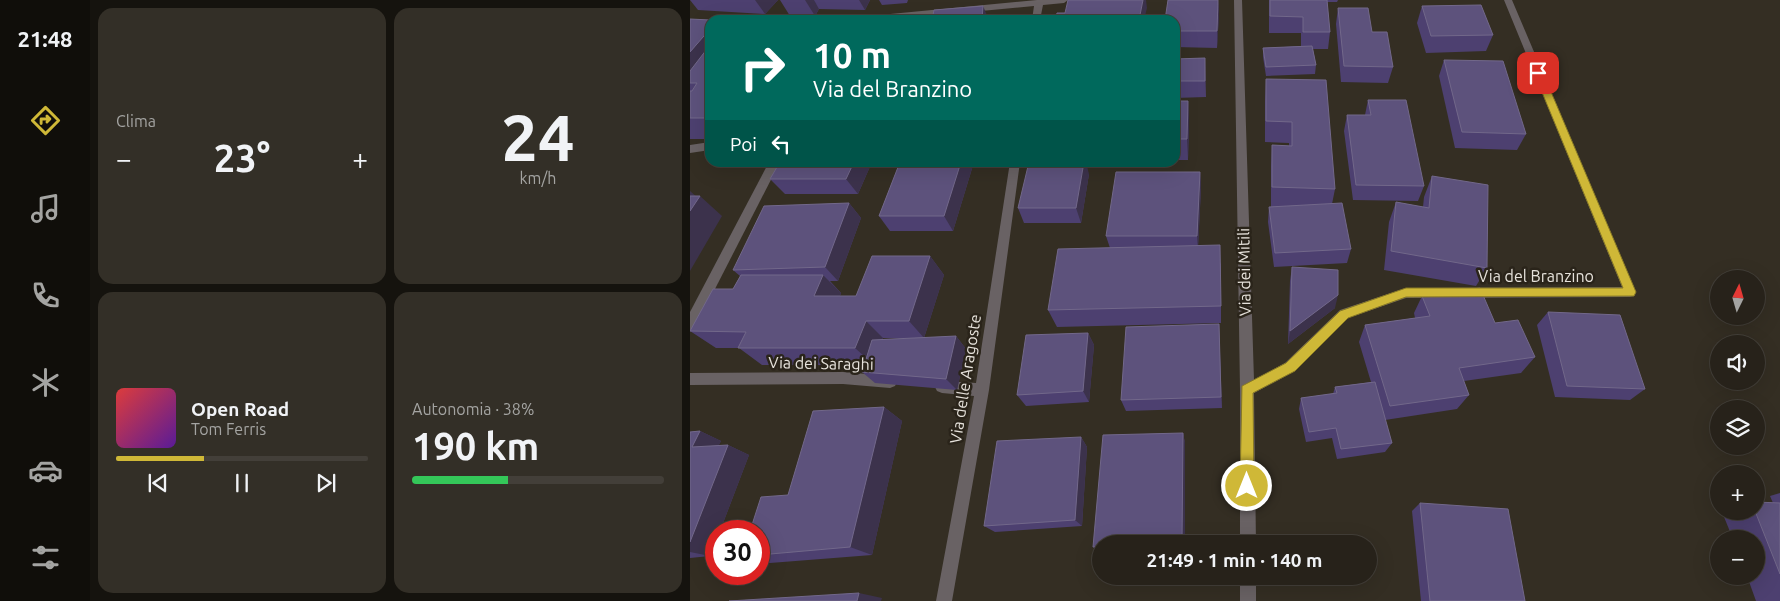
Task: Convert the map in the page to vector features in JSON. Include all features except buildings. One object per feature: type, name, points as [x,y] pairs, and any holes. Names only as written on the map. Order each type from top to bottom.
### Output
[{"type":"street","points":[[909,15],[1064,0]]},
{"type":"street","points":[[1232,0],[1238,0]]},
{"type":"street","name":"Via dei Mitili","points":[[1238,0],[1247,390],[1248,535]]},
{"type":"street","name":"Via del Branzino","points":[[1247,390],[1290,367],[1344,314],[1406,292],[1630,292],[1508,0]]},
{"type":"street","points":[[1037,15],[1039,2]]},
{"type":"street","points":[[690,148],[705,146]]},
{"type":"street","points":[[690,324],[772,167]]},
{"type":"street","name":"Via delle Aragoste","points":[[944,601],[982,390],[1014,167]]},
{"type":"street","name":"Via dei Saraghi","points":[[690,379],[843,378],[903,383]]},
{"type":"street","points":[[932,386],[982,390]]},
{"type":"street","points":[[1248,585],[1248,601]]},
{"type":"route","points":[[1247,486],[1247,390],[1290,367],[1344,314],[1406,292],[1630,292],[1538,73]]}]
